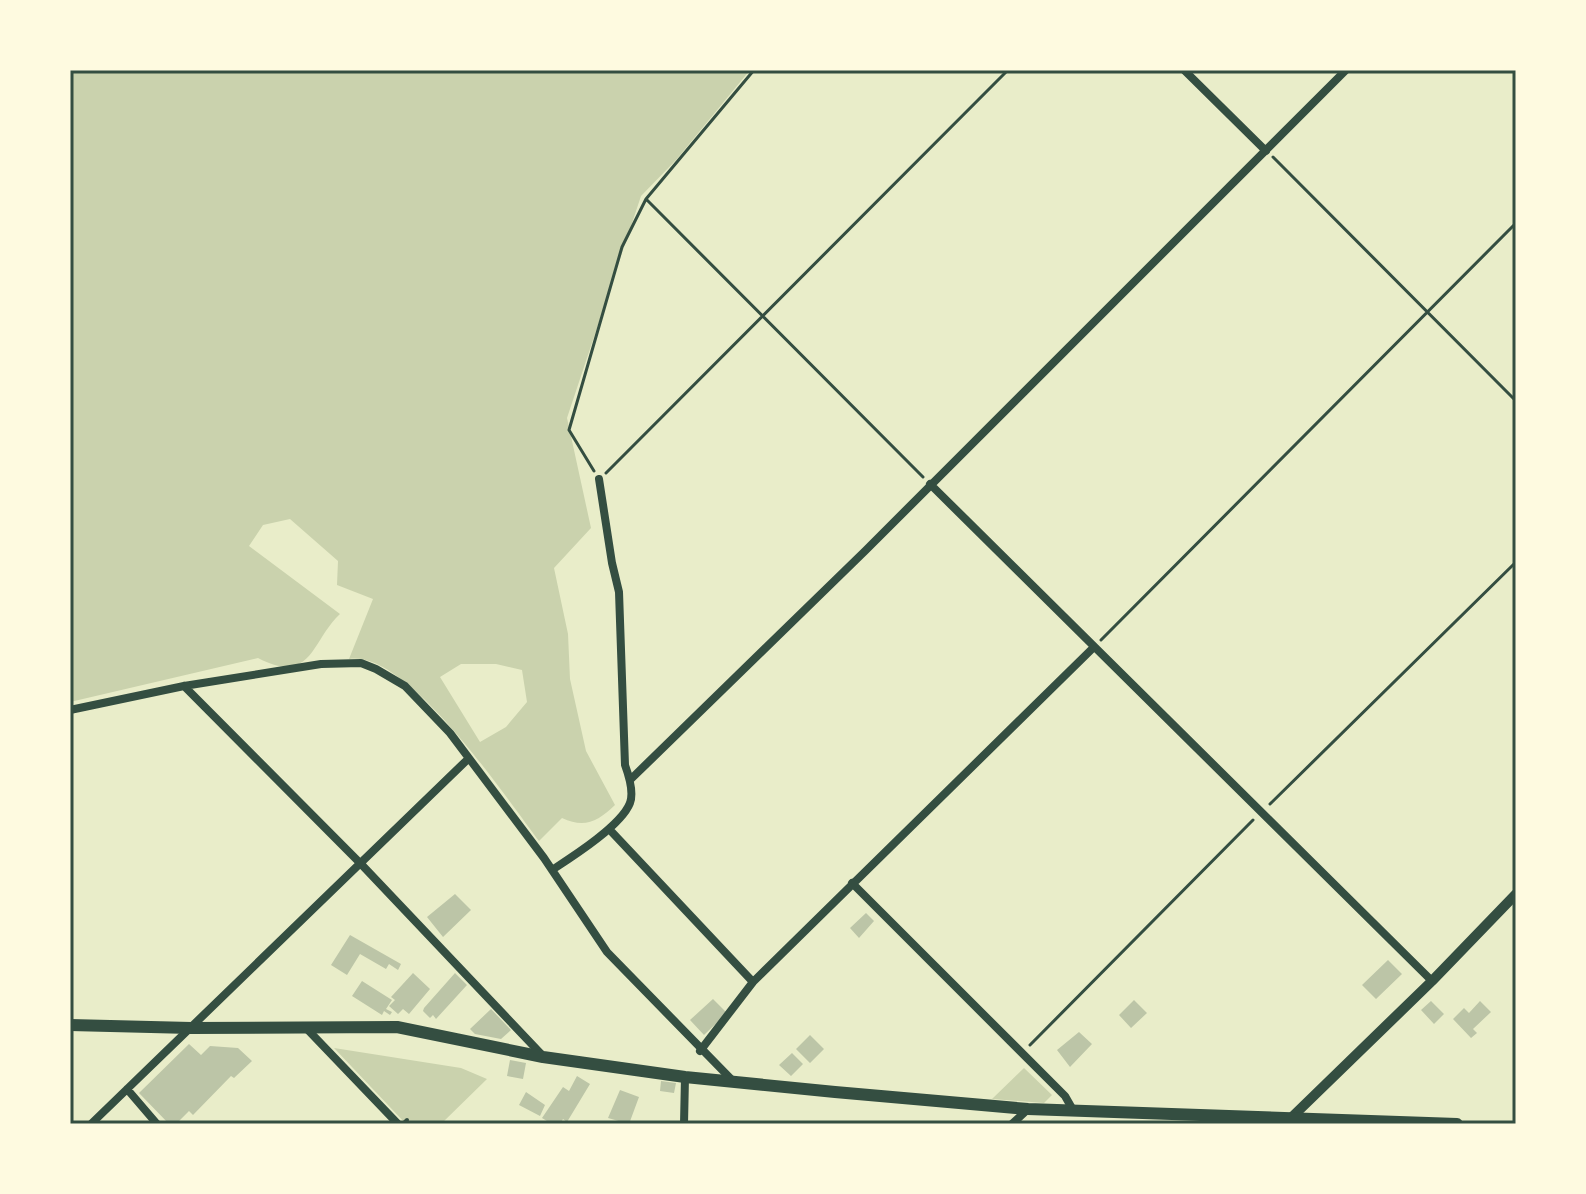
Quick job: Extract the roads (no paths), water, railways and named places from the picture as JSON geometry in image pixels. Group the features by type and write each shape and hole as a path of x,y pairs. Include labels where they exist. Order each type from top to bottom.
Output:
{"main road":[{"path":"70,1025 307,1029 397,1027 543,1057 685,1077 1028,1109 1457,1124"}],"street":[{"path":"1184,70 1266,151"},
{"path":"630,780 1346,70"},
{"path":"552,870 609,829 630,804 630,780 625,765 619,592 599,479"},
{"path":"930,484 1432,981"},
{"path":"700,1051 753,982 1094,647"},
{"path":"70,710 184,686 321,664 361,663 405,686 450,733 552,870 607,952 700,1051 732,1080"},
{"path":"184,686 361,864 543,1057"},
{"path":"91,1124 468,759"},
{"path":"609,829 753,982"},
{"path":"852,883 1065,1096 1073,1110"},
{"path":"1289,1120 1516,894"},
{"path":"307,1029 403,1123"},
{"path":"684,1124 685,1077"},
{"path":"127,1089 157,1124"},
{"path":"1012,1124 1028,1109"}]}
